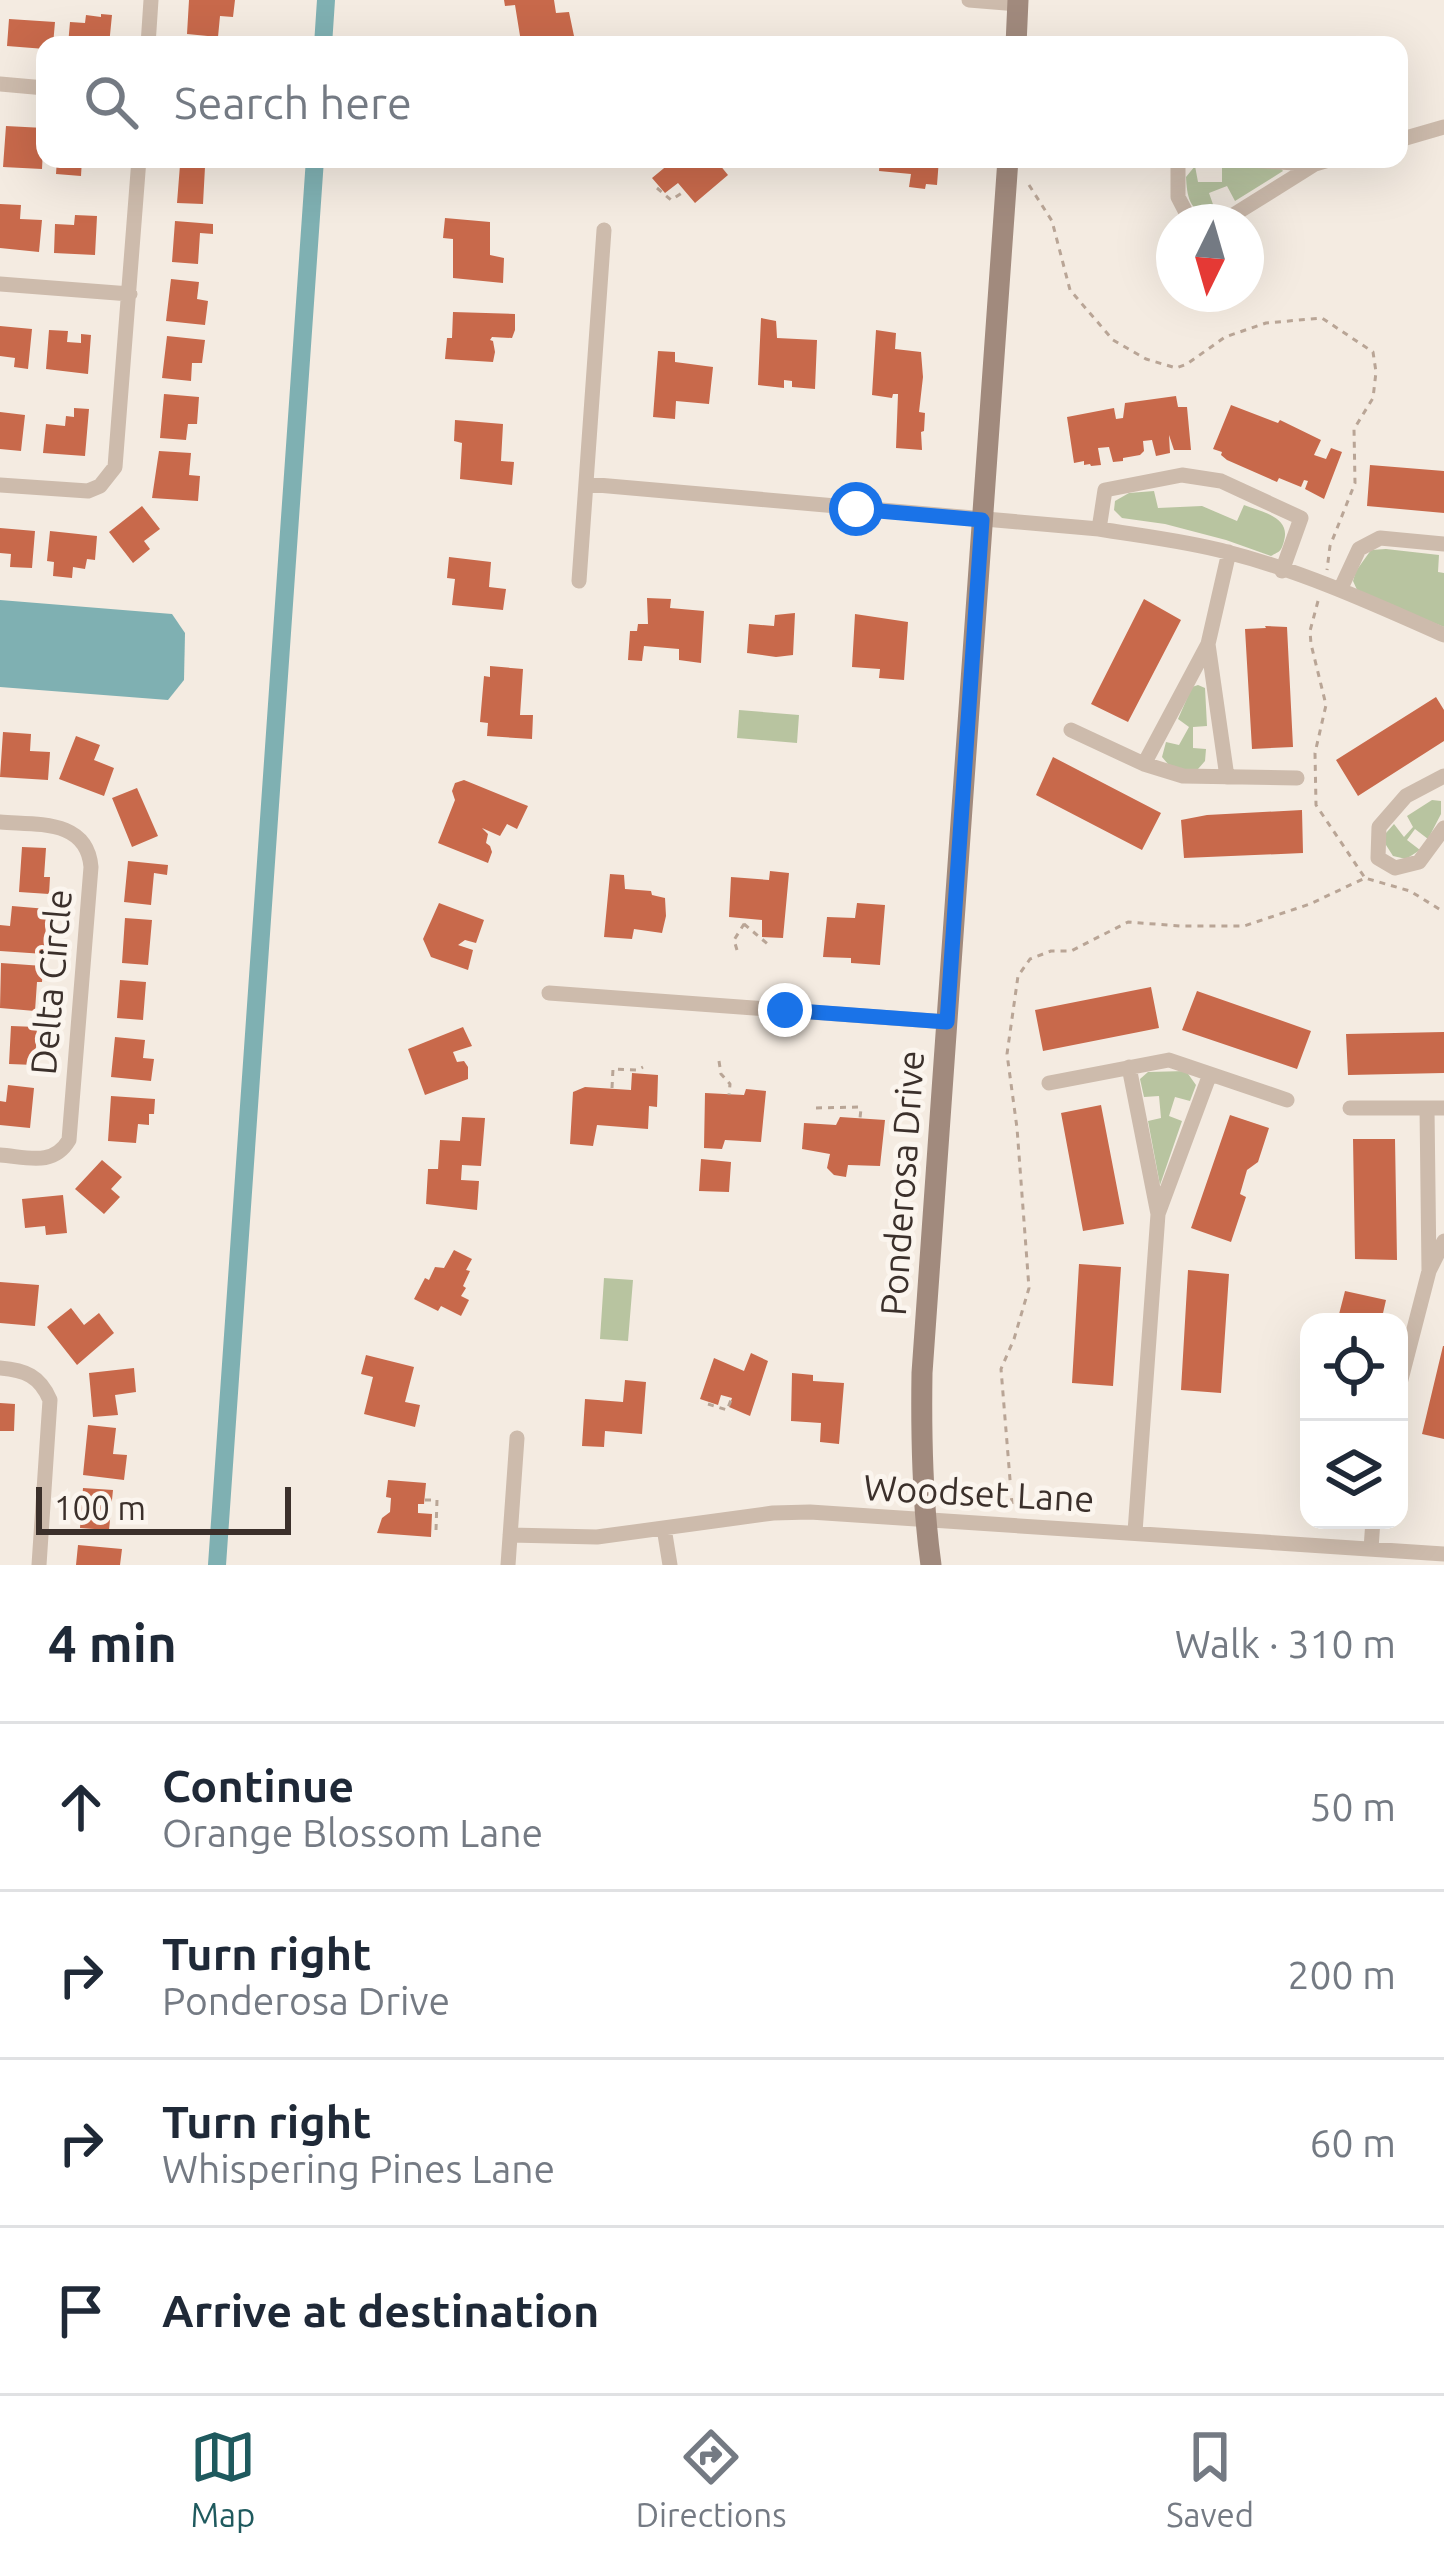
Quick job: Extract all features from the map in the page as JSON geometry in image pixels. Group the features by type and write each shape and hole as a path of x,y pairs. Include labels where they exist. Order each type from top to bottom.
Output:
{"street":[{"path":"149,36 151,0"},
{"path":"969,0 1018,2 1016,36"},
{"path":"0,84 36,87"},
{"path":"1408,137 1444,127"},
{"path":"0,485 88,491 106,480 115,467 138,168"},
{"name":"Ponderosa Drive","path":"931,1565 921,1441 922,1373 1007,168"},
{"path":"1178,168 1181,204"},
{"path":"1252,204 1312,168"},
{"path":"579,581 604,230"},
{"path":"0,284 130,294"},
{"path":"1100,529 1105,490 1182,476 1221,482 1301,518 1282,571"},
{"path":"586,484 1100,529 1229,552 1340,590 1444,635"},
{"path":"1340,590 1360,549 1380,538 1444,544"},
{"path":"1144,764 1208,644 1229,552"},
{"path":"1208,644 1227,776"},
{"path":"1071,730 1144,764 1183,776 1297,778"},
{"path":"1444,776 1406,796 1379,827 1378,858 1395,868 1419,862 1444,828"},
{"name":"Delta Circle","path":"0,822 66,828 85,843 91,867 69,1140 53,1158 0,1155"},
{"path":"549,993 947,1022"},
{"path":"1049,1083 1169,1060 1287,1100"},
{"path":"1129,1067 1158,1214 1135,1532"},
{"path":"1158,1214 1210,1074"},
{"path":"1350,1108 1436,1108 1429,1271 1408,1352"},
{"path":"1429,1271 1444,1241"},
{"path":"0,1368 27,1372 40,1382 50,1400 39,1565"},
{"path":"508,1565 518,1438"},
{"name":"Woodset Lane","path":"511,1535 596,1537 810,1512 1444,1554"},
{"path":"664,1528 670,1565"},
{"path":"1371,1549 1372,1529"}],"path":[{"path":"1029,185 1052,221 1070,290 1113,340 1146,358 1176,368 1225,338 1266,323 1322,317 1373,352 1373,398 1354,429 1355,483 1330,546 1327,572"},
{"path":"657,188 671,200 685,190"},
{"path":"1319,600 1310,631 1326,705 1315,753 1316,805 1365,878 1410,891 1444,912"},
{"path":"1012,1504 1001,1369 1029,1288 1018,1128 1007,1054 1018,976 1030,958 1071,951 1128,922 1244,926 1310,904 1365,878"},
{"path":"737,950 734,940 744,921 770,946"},
{"path":"719,1061 730,1095"},
{"path":"612,1088 613,1069 643,1067"},
{"path":"816,1108 858,1107 860,1118"},
{"path":"707,1404 727,1410 731,1400"},
{"path":"425,1500 437,1500 436,1530"}],"green space":[{"path":"1193,168 1198,182 1222,182 1222,168 1283,171 1235,201 1227,186 1209,193 1213,204 1190,202 1186,177"},
{"path":"1154,491 1158,508 1202,506 1237,521 1244,505 1266,513 1283,526 1282,547 1271,556 1165,524 1122,518 1114,510 1115,501 1129,493"},
{"path":"1371,550 1439,555 1438,572 1444,573 1444,627 1358,592 1353,581 1356,571"},
{"path":"1192,687 1205,688 1207,726 1193,727 1193,748 1206,749 1205,761 1198,769 1173,770 1162,757 1166,742 1179,745 1189,727 1178,719"},
{"path":"739,710 799,715 797,743 737,738"},
{"path":"1432,800 1441,801 1441,814 1428,839 1415,829 1407,840 1420,850 1406,859 1393,856 1386,833 1394,824 1404,837 1413,827 1407,816"},
{"path":"1186,1071 1196,1085 1190,1101 1175,1097 1169,1116 1182,1121 1160,1185 1148,1121 1161,1118 1159,1096 1144,1097 1140,1079 1148,1072"},
{"path":"604,1278 633,1280 628,1341 600,1339"}],"water":[{"path":"0,600 172,614 185,633 184,680 168,700 0,687"}],"building":[{"path":"189,0 235,0 233,17 220,16 218,36 187,34"},
{"path":"504,0 554,0 556,13 569,12 574,36 520,36 515,5 505,6"},
{"path":"86,15 112,15 110,36 69,36 70,22 85,23"},
{"path":"9,19 55,22 54,36 36,36 36,48 7,46"},
{"path":"6,126 36,128 36,168 42,169 3,167"},
{"path":"56,168 81,168 81,176 56,174"},
{"path":"180,168 205,168 203,204 177,203"},
{"path":"664,168 722,168 728,175 695,203 678,183 665,193 652,178"},
{"path":"938,168 937,185 909,187 911,174 879,171"},
{"path":"0,204 21,205 20,219 42,220 39,252 0,248"},
{"path":"75,215 97,216 95,255 54,253 55,224 74,225"},
{"path":"445,218 490,222 490,255 504,258 503,283 453,278 453,239 443,238"},
{"path":"175,221 213,224 213,234 200,233 198,264 172,262"},
{"path":"171,279 199,282 197,299 208,301 205,325 166,321"},
{"path":"453,312 515,314 515,330 512,338 492,337 493,362 445,359"},
{"path":"761,318 776,321 777,338 817,340 815,389 792,387 792,381 784,380 784,388 758,385"},
{"path":"0,326 32,329 28,369 14,367 15,358 0,356"},
{"path":"49,330 68,331 67,342 81,343 81,334 91,335 88,374 46,369"},
{"path":"876,330 896,333 895,349 921,352 922,450 896,448 898,394 892,398 872,395"},
{"path":"167,336 205,340 202,363 192,363 191,381 162,378"},
{"path":"658,351 675,352 675,362 713,367 709,404 676,401 675,419 653,417"},
{"path":"164,394 199,397 197,424 188,424 186,440 160,438"},
{"path":"1176,396 1178,407 1187,407 1191,450 1174,450 1169,435 1170,453 1156,456 1152,440 1143,441 1140,455 1123,461 1113,462 1109,447 1098,448 1101,465 1074,463 1067,417 1114,408 1116,419 1123,418 1125,403"},
{"path":"1231,405 1280,420 1321,440 1314,455 1326,459 1331,448 1342,452 1324,499 1305,489 1308,481 1301,487 1279,478 1277,482 1213,449"},
{"path":"74,408 89,409 85,456 43,453 46,424 65,426 66,416 74,417"},
{"path":"0,412 25,415 21,451 0,449"},
{"path":"455,420 503,424 501,461 514,462 512,485 460,479 462,443 454,441"},
{"path":"159,451 191,453 189,475 200,476 198,501 152,498"},
{"path":"1370,465 1444,471 1444,513 1367,506"},
{"path":"142,506 160,529 144,541 150,549 133,563 109,532"},
{"path":"0,528 35,531 32,568 10,567 11,554 0,553"},
{"path":"50,531 97,536 95,560 87,559 85,569 73,567 72,578 53,576 54,562 47,561"},
{"path":"449,557 491,562 489,587 506,589 503,610 452,605 455,579 447,578"},
{"path":"647,598 671,599 670,608 704,611 701,663 679,660 679,649 644,646 642,661 628,660 630,631 637,631 638,624 648,624"},
{"path":"1144,599 1181,620 1128,722 1091,704"},
{"path":"795,613 793,655 747,653 749,624 774,626 775,615"},
{"path":"855,614 908,622 904,680 879,678 880,669 852,667"},
{"path":"1287,627 1293,747 1252,749 1245,629"},
{"path":"490,666 523,669 520,715 533,715 532,739 487,736 488,723 480,722 484,676 490,677"},
{"path":"1436,697 1444,710 1444,741 1358,796 1336,760"},
{"path":"3,732 31,734 30,751 50,752 48,780 0,777"},
{"path":"76,736 100,745 94,760 114,768 104,796 59,779"},
{"path":"1053,757 1161,813 1142,850 1036,795"},
{"path":"464,780 528,806 517,829 507,824 500,836 482,828 492,852 488,863 438,843 455,800 455,783"},
{"path":"137,788 158,836 132,847 112,798"},
{"path":"1302,810 1303,853 1184,858 1181,820"},
{"path":"22,847 46,848 44,877 50,877 49,894 19,892"},
{"path":"128,861 168,865 167,875 154,873 151,905 124,902"},
{"path":"770,871 789,873 783,938 762,937 762,920 729,917 731,877 769,880"},
{"path":"610,874 624,875 625,889 651,891 665,898 662,933 634,929 632,939 604,937"},
{"path":"439,903 484,920 476,943 465,940 458,945 473,950 468,970 431,957 423,939"},
{"path":"857,903 885,905 880,965 823,957 827,917 855,918"},
{"path":"12,906 47,909 44,954 0,951 0,925 10,926"},
{"path":"125,918 152,920 148,965 122,963"},
{"path":"1,963 43,966 35,1011 0,1008"},
{"path":"120,980 146,982 143,1020 117,1018"},
{"path":"1151,987 1159,1028 1043,1051 1035,1010"},
{"path":"1197,991 1311,1031 1297,1069 1182,1030"},
{"path":"11,1026 37,1027 35,1065 9,1064"},
{"path":"463,1027 472,1046 453,1052 457,1062 464,1061 468,1067 468,1079 425,1095 408,1049"},
{"path":"1444,1032 1444,1073 1348,1075 1346,1034"},
{"path":"115,1037 145,1040 143,1058 154,1059 151,1081 111,1077"},
{"path":"632,1073 658,1075 657,1107 649,1106 648,1129 597,1125 593,1146 570,1144 573,1092 585,1087 631,1090"},
{"path":"8,1085 34,1088 30,1128 0,1125 0,1101 6,1102"},
{"path":"746,1089 766,1091 761,1142 725,1140 722,1149 704,1148 705,1093 744,1095"},
{"path":"111,1096 155,1099 149,1125 138,1124 136,1143 108,1141"},
{"path":"1101,1105 1124,1224 1083,1231 1061,1113"},
{"path":"1230,1115 1269,1128 1258,1162 1247,1170 1240,1194 1246,1197 1231,1242 1191,1228"},
{"path":"462,1117 485,1118 481,1166 462,1165 461,1180 479,1181 477,1210 426,1204 428,1169 438,1169 440,1140 460,1141"},
{"path":"840,1117 885,1120 880,1166 848,1165 846,1177 834,1175 827,1168 830,1154 802,1149 804,1123 836,1125"},
{"path":"1353,1139 1395,1139 1397,1260 1355,1259"},
{"path":"701,1159 731,1162 729,1192 699,1191"},
{"path":"102,1160 122,1177 111,1189 120,1197 104,1214 75,1189"},
{"path":"63,1195 67,1233 46,1235 45,1226 25,1228 22,1199"},
{"path":"454,1250 472,1259 461,1296 469,1300 461,1316 414,1299 425,1278 429,1280 435,1267 444,1268"},
{"path":"1079,1264 1121,1267 1113,1386 1072,1383"},
{"path":"1188,1270 1229,1274 1221,1393 1181,1390"},
{"path":"0,1282 39,1285 35,1326 0,1323"},
{"path":"1345,1291 1386,1300 1383,1313 1339,1313"},
{"path":"71,1308 84,1325 99,1313 114,1333 77,1365 47,1327"},
{"path":"1444,1346 1444,1439 1422,1434"},
{"path":"751,1353 768,1361 750,1416 729,1407 732,1398 721,1395 718,1405 700,1399 714,1358 744,1371"},
{"path":"366,1355 414,1367 405,1402 420,1405 415,1427 364,1414 373,1377 361,1374"},
{"path":"134,1368 136,1392 115,1395 118,1415 93,1417 89,1373"},
{"path":"792,1373 813,1375 813,1381 844,1383 839,1444 820,1442 821,1423 791,1421"},
{"path":"625,1380 646,1382 642,1434 605,1431 604,1447 582,1446 585,1399 623,1402"},
{"path":"0,1403 15,1404 14,1431 0,1431"},
{"path":"88,1425 116,1428 113,1454 127,1455 124,1480 83,1475"},
{"path":"388,1480 426,1483 418,1513 432,1514 431,1537 377,1533 382,1518 390,1512"},
{"path":"83,1488 113,1490 109,1530 80,1528"},
{"path":"78,1545 122,1549 120,1565 76,1565"}],"waterway":[{"path":"324,36 326,0"},
{"path":"217,1565 314,168"}],"route":[{"path":"785,1010 947,1022 982,520 856,509"}]}
